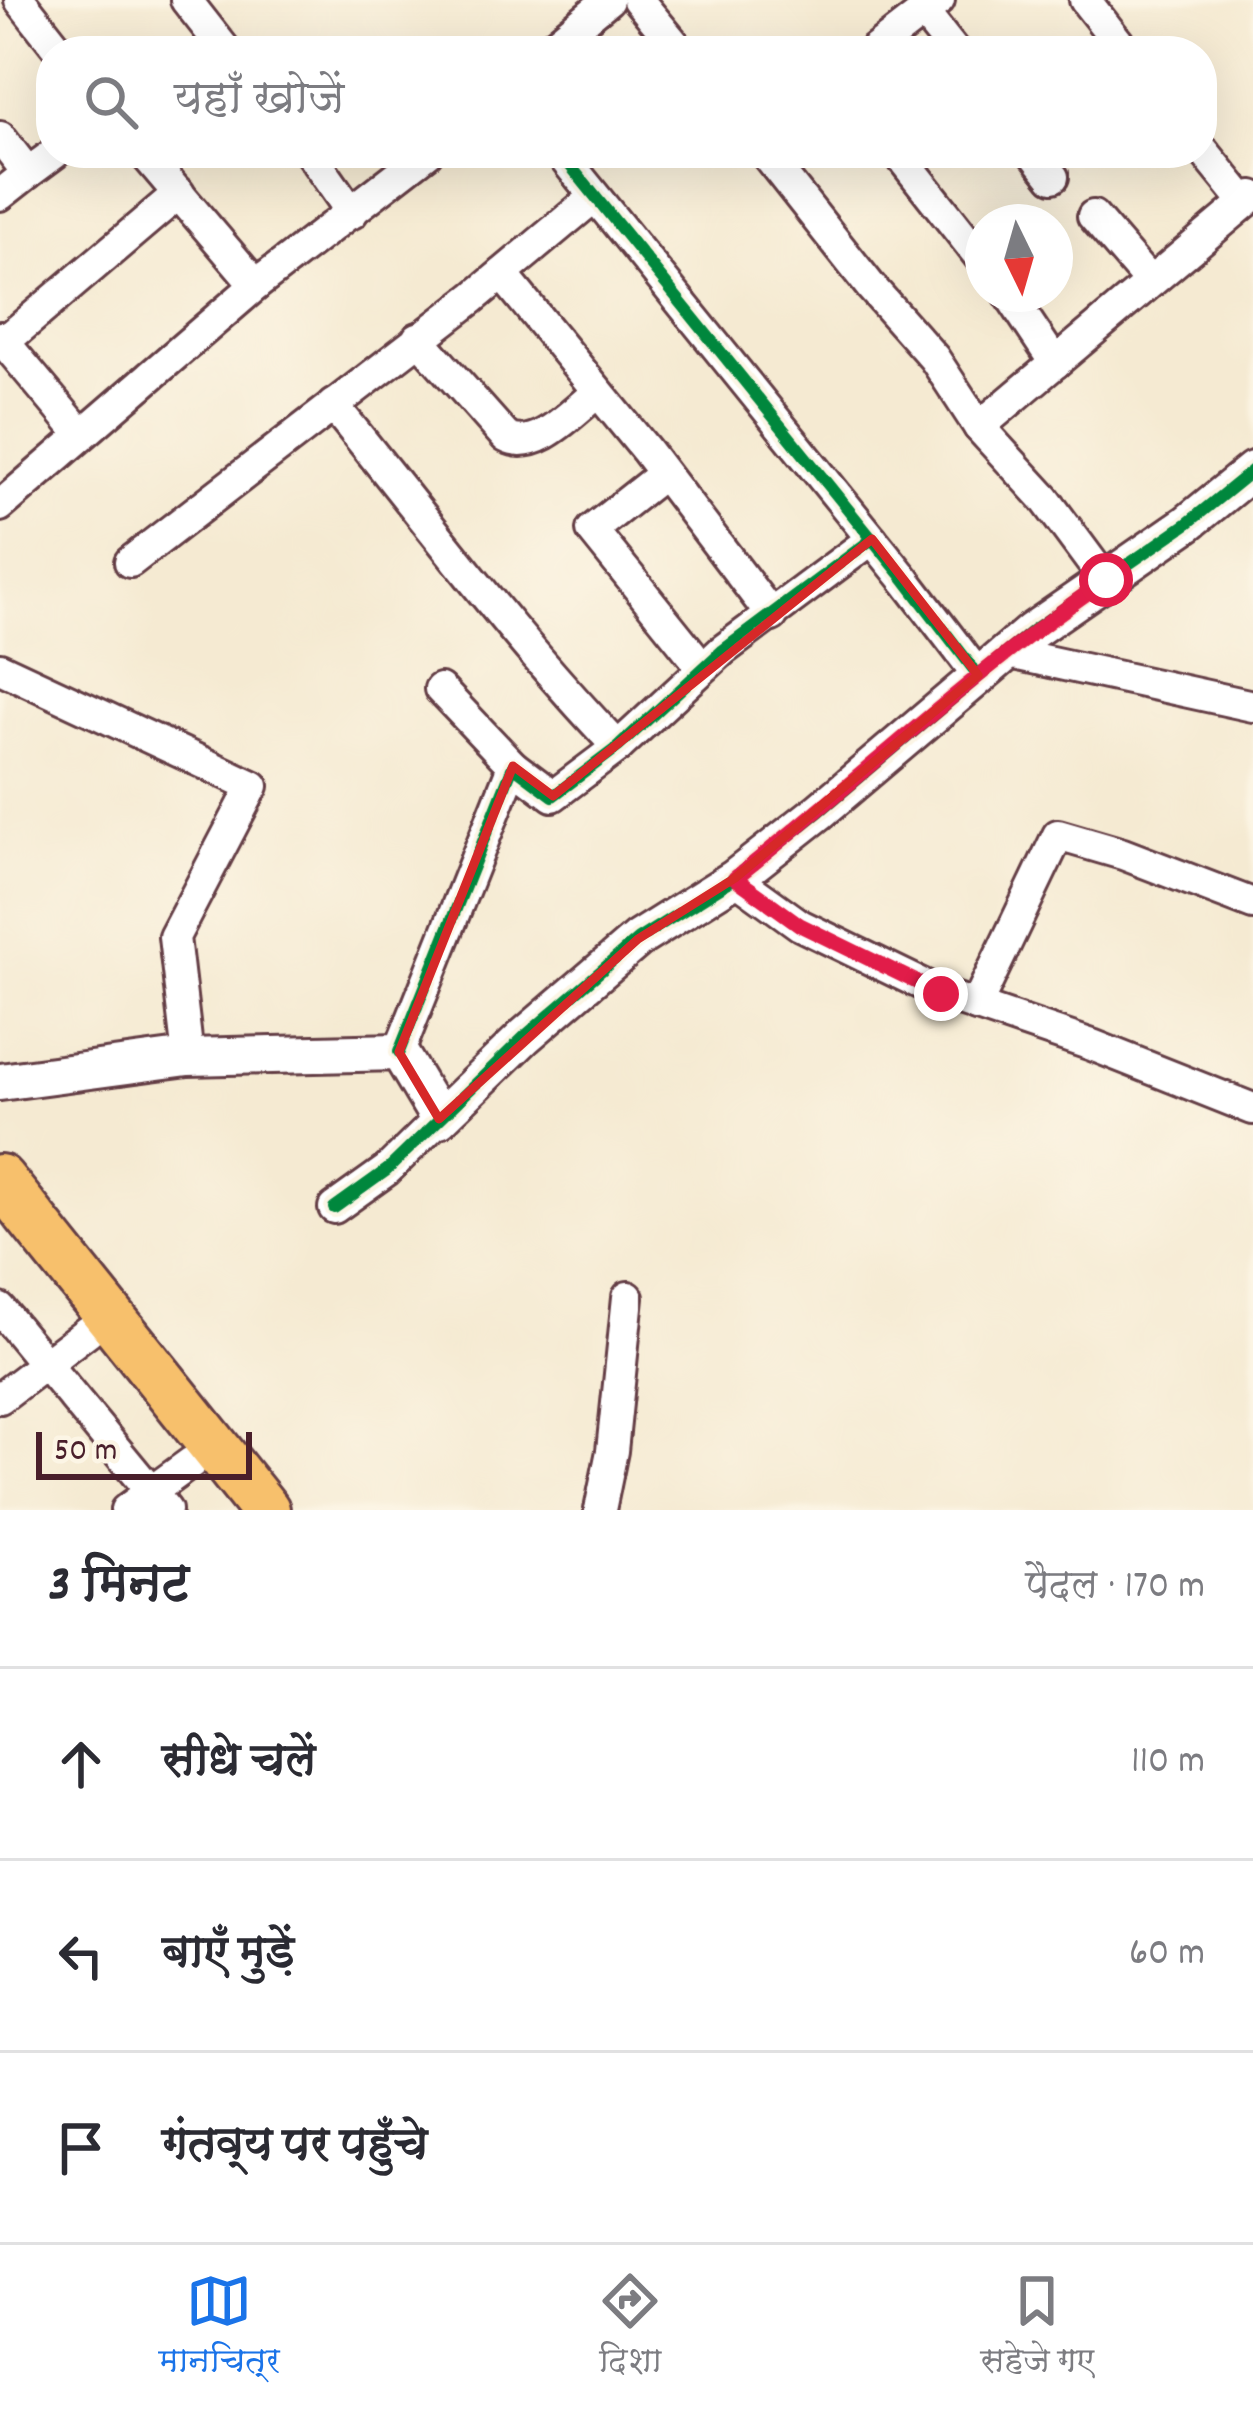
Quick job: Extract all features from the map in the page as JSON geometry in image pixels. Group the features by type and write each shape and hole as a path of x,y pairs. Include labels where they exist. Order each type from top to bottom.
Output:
{"highway":[{"path":"0,1179 266,1510"},
{"path":"0,1224 230,1510"}],"street":[{"path":"186,0 214,36"},
{"path":"564,36 608,0"},
{"path":"638,0 668,36"},
{"path":"1084,0 1113,36"},
{"path":"28,3 50,36"},
{"path":"892,36 931,6 946,36"},
{"path":"0,137 28,173"},
{"path":"979,427 1249,199 1217,165"},
{"path":"0,195 36,167"},
{"path":"158,168 256,285"},
{"path":"320,168 352,213"},
{"path":"0,506 256,285 408,168"},
{"path":"572,168 872,539 992,664 1253,706"},
{"path":"777,168 934,358 979,427 1045,500 1106,580"},
{"path":"910,168 965,238"},
{"path":"81,434 2,340 179,193"},
{"path":"130,562 502,274 594,197"},
{"path":"1093,216 1149,281"},
{"path":"502,274 772,616"},
{"path":"1021,312 1054,363"},
{"path":"418,338 506,437 518,443 535,440 598,392"},
{"path":"333,405 475,583 618,747"},
{"path":"663,474 592,530 703,668"},
{"path":"334,1208 387,1171 525,1036 638,939 735,878 992,664 1249,478"},
{"path":"440,689 513,766 553,796 618,747 703,668 872,539"},
{"path":"0,668 254,786 174,937 188,1057"},
{"path":"399,1052 513,766"},
{"path":"976,1006 1058,835 1124,854 1253,904"},
{"path":"735,878 800,925 941,994 1092,1045 1253,1109"},
{"path":"399,1052 439,1119"},
{"path":"0,1082 188,1057 399,1052"},
{"path":"600,1510 612,1451 628,1297"},
{"path":"0,1309 148,1504 192,1462"},
{"path":"0,1399 88,1331"}],"highlighted area":[{"path":"872,539 978,675 735,878 638,939 439,1119 399,1052 513,766 553,796"}],"cycle path":[{"path":"572,168 978,675"},
{"path":"334,1208 387,1170 525,1036 638,939 735,878 1032,631 1188,523 1253,470"},
{"path":"399,1052 513,766 553,796 618,747 723,650 872,539"}],"route":[{"path":"941,994 800,925 735,878 1031,631 1106,580"}]}
